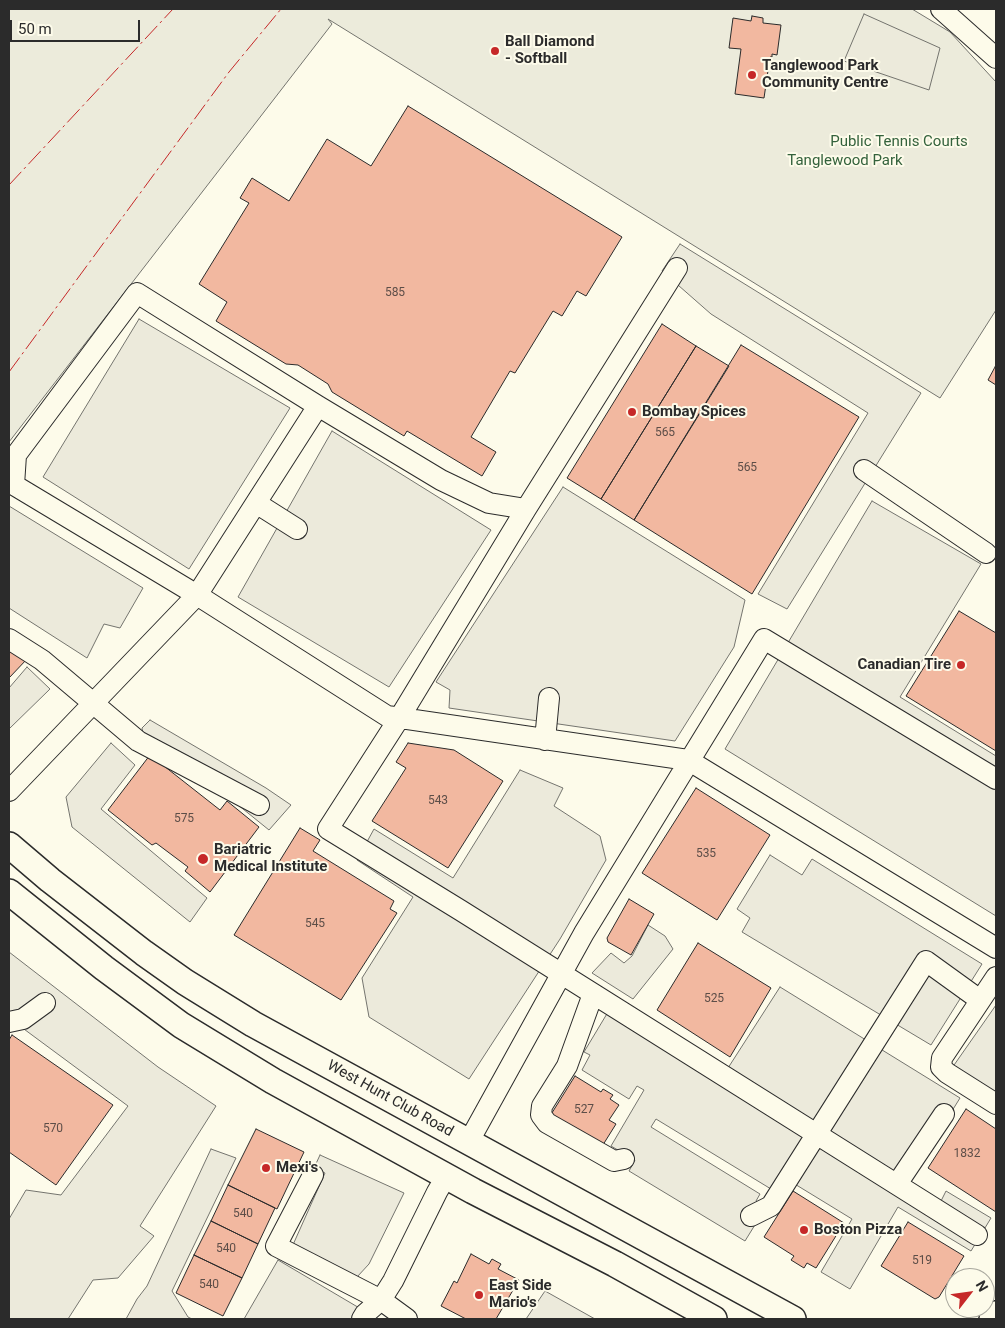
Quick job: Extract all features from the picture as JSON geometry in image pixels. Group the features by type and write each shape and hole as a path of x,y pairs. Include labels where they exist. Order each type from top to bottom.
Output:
{"main road":[{"name":"West Hunt Club Road","path":"9,845 50,880 144,953 185,982 253,1024 793,1319"},
{"path":"9,892 104,968 182,1025 273,1081 473,1191 615,1264 714,1319"},
{"path":"447,1175 468,1143"},
{"path":"992,1319 996,1314"}],"street":[{"path":"941,9 996,58"},
{"path":"677,268 526,508 400,717 328,829 977,1234"},
{"path":"526,508 489,503 449,484 318,406 137,294 16,456 14,484 197,595 387,716 688,760 996,948"},
{"path":"9,791 197,595 318,406"},
{"path":"864,470 986,553"},
{"path":"256,503 297,529"},
{"path":"9,639 42,660 138,742 259,806"},
{"path":"468,1143 584,933 688,760 764,639 996,779"},
{"path":"544,740 549,698"},
{"path":"751,1216 771,1206 926,961 980,1000"},
{"path":"996,977 942,1058 941,1067 947,1073 996,1104"},
{"path":"593,994 567,1066 542,1106 541,1115 548,1123 614,1161 624,1159"},
{"path":"9,1022 23,1019 45,1003"},
{"path":"897,1184 944,1114"},
{"path":"314,1175 276,1246 381,1300 407,1319"},
{"path":"362,1319 381,1300 393,1281 447,1175"}],"green space":[{"name":"Tanglewood Park","path":"9,9 912,9 950,32 996,82 996,310 940,398 328,19 332,24 9,442"}],"shaded area":[{"path":"864,14 940,48 929,90 844,61"},
{"path":"680,244 921,393 787,609 758,594 868,413 711,314 662,271"},
{"path":"139,319 290,408 189,569 43,477"},
{"path":"332,431 491,530 389,687 238,597"},
{"path":"563,487 745,600 734,647 675,741 449,708 450,690 436,682"},
{"path":"872,501 981,564 900,697 996,756 996,916 725,749"},
{"path":"9,506 143,588 120,628 104,624 87,658 9,608"},
{"path":"27,667 50,689 9,729 9,688"},
{"path":"150,720 266,788 291,805 269,830 222,792 146,750 142,728"},
{"path":"111,743 135,765 101,809 207,898 190,922 72,827 66,797"},
{"path":"520,770 563,788 554,806 600,836 606,860 560,939 469,1079 369,1017 362,978 413,897 357,860 374,829 453,878"},
{"path":"770,855 802,875 812,859 982,964 931,1045 742,932 750,918 737,909"},
{"path":"648,925 665,936 673,949 633,999 592,973 611,953 624,963 632,956"},
{"path":"9,952 158,1067 216,1106 140,1226 154,1236 118,1278 93,1280 68,1319 9,1319 9,1219 26,1190 61,1195 128,1106 9,1018"},
{"path":"780,987 960,1098 908,1182 941,1201 946,1191 991,1218 971,1251 898,1207 850,1289 821,1272 852,1219 780,1175 771,1189 656,1119 651,1127 760,1194 756,1201 766,1207 745,1241 629,1171 635,1160 611,1146 644,1090 637,1086 629,1099 582,1070 590,1055 584,1052 614,1002 728,1068"},
{"path":"996,1005 996,1096 952,1068"},
{"path":"211,1149 236,1158 172,1291 188,1317 192,1319 126,1319 147,1286"},
{"path":"320,1155 404,1193 369,1264 357,1277 292,1247 325,1173 314,1168"},
{"path":"278,1260 378,1319 244,1319"},
{"path":"545,1291 595,1319 526,1319"}],"building":[{"name":"Tanglewood Park Community Centre","path":"752,16 763,18 763,23 781,25 777,55 772,54 772,57 770,57 764,98 735,94 741,49 729,48 733,18 751,21"},
{"path":"408,106 622,237 586,296 577,291 562,316 553,311 515,373 510,371 471,437 496,452 482,476 407,431 404,436 332,392 328,384 298,365 286,364 216,321 227,302 199,284 249,203 240,198 252,178 289,201 327,139 371,166"},
{"name":"Bombay Spices","path":"662,324 696,346 601,499 567,478"},
{"path":"741,345 859,417 752,594 634,520"},
{"path":"696,346 729,366 634,520 601,499"},
{"path":"996,368 996,385 988,380"},
{"name":"Canadian Tire","path":"959,611 996,633 996,751 906,696"},
{"path":"9,648 27,659 9,678"},
{"path":"408,743 454,750 503,781 448,868 372,821 406,768 396,762"},
{"path":"150,755 220,810 227,801 259,827 210,892 185,871 188,867 156,843 152,845 108,810"},
{"path":"696,788 770,835 717,920 642,873"},
{"path":"300,828 320,840 313,851 394,901 390,909 397,913 341,1000 234,935"},
{"path":"629,899 654,914 631,955 608,942 607,938"},
{"path":"698,943 771,988 730,1057 657,1010"},
{"path":"12,1035 113,1105 56,1185 9,1152 9,1040"},
{"path":"575,1076 601,1092 603,1089 613,1095 610,1099 619,1105 609,1120 616,1124 601,1148 550,1116"},
{"path":"966,1109 996,1129 996,1212 928,1168"},
{"name":"Mexi's","path":"256,1129 304,1152 277,1209 228,1185"},
{"path":"228,1185 275,1208 258,1244 211,1221"},
{"name":"Boston Pizza","path":"793,1191 844,1223 816,1268 807,1263 804,1268 791,1260 794,1256 764,1237"},
{"path":"211,1221 258,1244 242,1278 194,1255"},
{"path":"908,1222 964,1256 957,1268 945,1268 945,1287 939,1297 935,1299 881,1266"},
{"name":"East Side Mario's","path":"471,1254 489,1264 492,1259 501,1264 498,1269 519,1280 496,1319 466,1319 441,1306 454,1281 457,1283"},
{"path":"194,1255 242,1278 223,1316 176,1293"}],"power":[{"path":"9,185 173,9"},
{"path":"9,372 229,72 281,9"}],"place":[{"name":"Ball Diamond - Softball","path":"495,51"},
{"name":"Tanglewood Park Community Centre","path":"752,75"},
{"name":"Bombay Spices","path":"632,412"},
{"name":"Canadian Tire","path":"961,665"},
{"name":"Bariatric Medical Institute","path":"203,859"},
{"name":"Mexi's","path":"266,1168"},
{"name":"Boston Pizza","path":"804,1230"},
{"name":"East Side Mario's","path":"479,1295"}],"park label":[{"name":"Public Tennis Courts","path":"899,142"}]}
